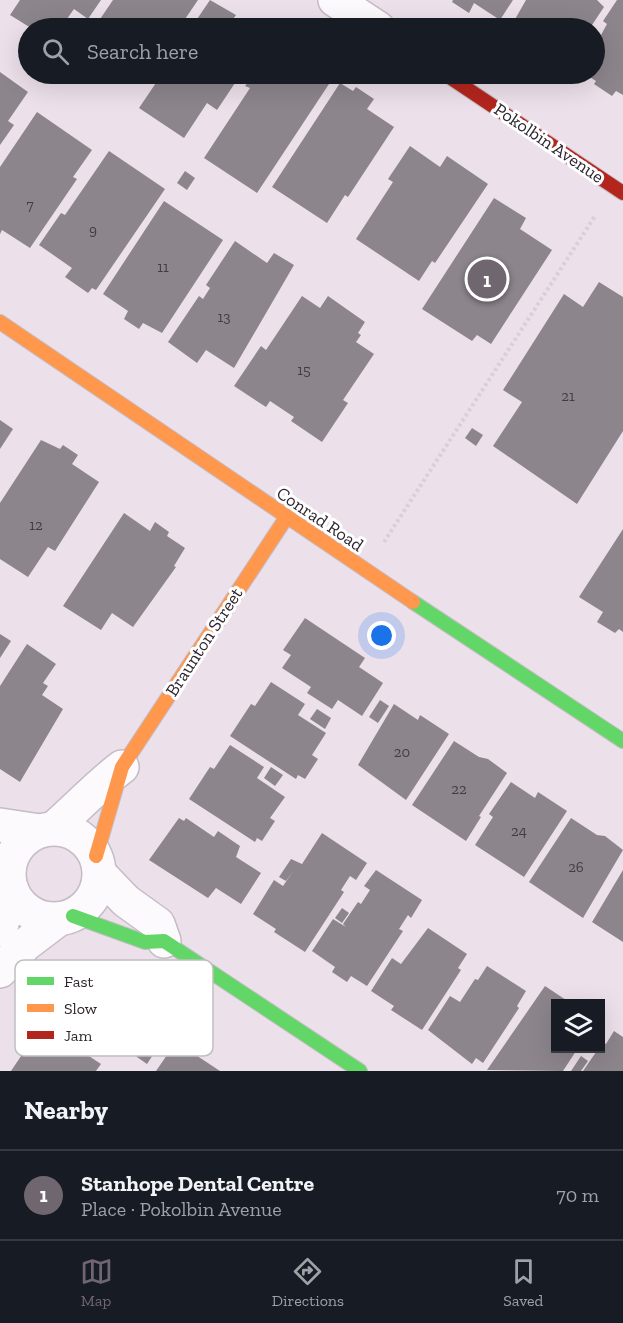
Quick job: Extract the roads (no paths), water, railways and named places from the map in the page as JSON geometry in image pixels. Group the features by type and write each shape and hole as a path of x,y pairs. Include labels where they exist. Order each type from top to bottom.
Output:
{"street":[{"path":"335,0 363,18"},
{"name":"Pokolbin Avenue","path":"460,84 623,193"},
{"name":"Conrad Road","path":"0,322 286,518 623,741"},
{"name":"Braunton Street","path":"98,865 122,767 286,518"},
{"name":"Braunton Street","path":"47,830 88,800 106,778 122,767"},
{"path":"0,825 67,830 79,836 90,845 98,865 126,901 158,924 164,941"},
{"path":"0,930 7,878 16,849 26,838 47,830"},
{"path":"0,971 26,944 92,898 98,887 98,865"},
{"path":"7,878 19,902 29,912 43,918 66,918 145,942 164,941 193,960"},
{"path":"213,974 360,1071"}],"place":[{"name":"Stanhope Dental Centre","path":"487,279"}]}
